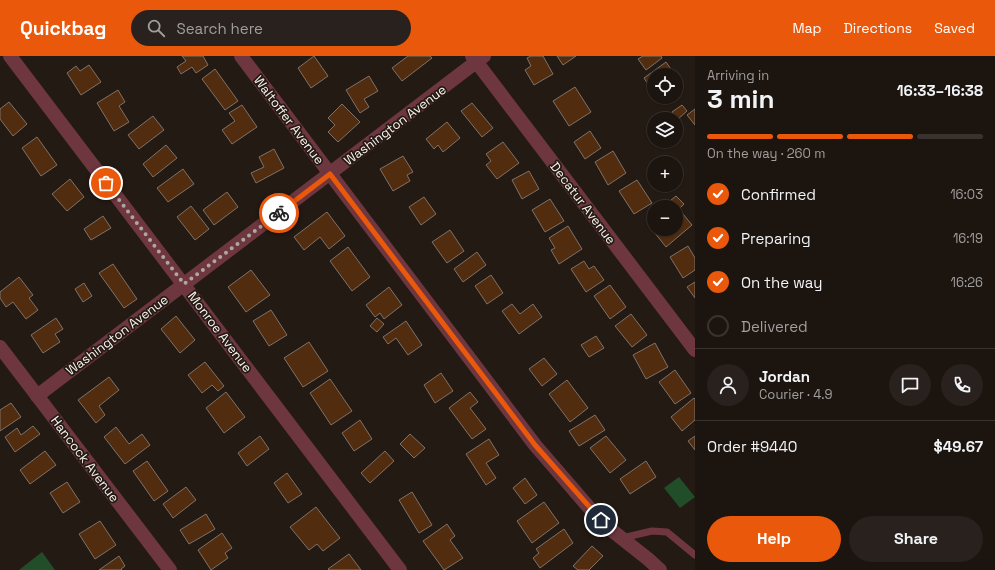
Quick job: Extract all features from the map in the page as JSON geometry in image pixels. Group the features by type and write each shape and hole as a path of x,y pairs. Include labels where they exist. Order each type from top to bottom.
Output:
{"street":[{"name":"Monroe Avenue","path":"10,56 400,570"},
{"name":"Waltoffer Avenue","path":"240,56 535,445 592,511 610,529 660,570"},
{"name":"Washington Avenue","path":"37,396 330,174 477,58"},
{"name":"Decatur Avenue","path":"477,58 695,350"},
{"name":"Hancock Avenue","path":"0,347 170,570"}],"lane":[{"path":"622,538 652,531 667,532 695,554"}],"green space":[{"path":"679,477 695,497 680,508 664,488"},
{"path":"42,552 55,570 19,570"}],"building":[{"path":"182,56 203,56 208,65 196,73 192,67 181,74 177,67 186,61"},
{"path":"314,56 328,76 311,88 298,68"},
{"path":"408,56 430,56 432,58 402,81 392,68"},
{"path":"531,56 543,56 553,74 534,85 525,70 531,66 527,58"},
{"path":"557,56 576,56 563,65"},
{"path":"643,56 661,56 662,58 646,70 638,59"},
{"path":"666,62 670,68 658,68"},
{"path":"89,65 101,82 81,95 67,73 76,66 80,71"},
{"path":"215,69 238,101 225,110 202,79"},
{"path":"369,76 378,91 364,99 369,107 360,113 346,90"},
{"path":"647,76 647,82 644,78"},
{"path":"575,87 591,112 569,126 553,101"},
{"path":"118,90 125,102 119,106 129,122 114,131 97,103"},
{"path":"9,102 27,124 13,136 0,119 0,109"},
{"path":"472,103 493,128 482,137 461,111"},
{"path":"342,104 360,122 338,142 328,132 335,125 328,118"},
{"path":"242,105 257,127 232,144 222,130 235,121 229,113"},
{"path":"682,105 687,111 683,115 683,112 672,112"},
{"path":"695,109 695,125 687,115"},
{"path":"153,116 164,130 139,149 128,135"},
{"path":"447,122 460,138 443,152 438,145 434,149 426,139"},
{"path":"590,131 601,148 585,159 574,142"},
{"path":"37,137 57,165 41,176 22,148"},
{"path":"503,142 519,163 497,179 486,165 491,161 486,154"},
{"path":"166,145 177,158 153,177 143,164"},
{"path":"274,149 284,168 256,183 251,173 264,167 259,157"},
{"path":"613,151 626,173 608,185 595,162"},
{"path":"403,156 413,172 407,175 410,181 393,191 380,169"},
{"path":"183,169 194,184 168,202 157,188"},
{"path":"529,171 539,189 522,199 512,180"},
{"path":"70,179 84,197 67,211 52,194"},
{"path":"637,180 650,200 647,200 647,206 634,214 619,191"},
{"path":"227,192 238,207 214,225 203,210"},
{"path":"676,196 680,200 671,200"},
{"path":"424,197 436,214 421,225 409,207"},
{"path":"550,199 564,221 545,232 532,210"},
{"path":"191,206 209,229 195,240 177,217"},
{"path":"327,212 345,236 329,249 320,237 304,250 294,237"},
{"path":"683,214 692,225 683,233"},
{"path":"103,216 111,228 91,240 84,229"},
{"path":"568,226 582,249 559,264 551,250 555,248 549,238"},
{"path":"450,230 464,251 447,263 432,242"},
{"path":"657,236 679,236 666,247"},
{"path":"688,246 695,258 695,270 683,278 670,257"},
{"path":"348,247 370,277 352,291 330,261"},
{"path":"477,252 486,265 463,282 454,269"},
{"path":"584,261 589,269 594,266 604,280 586,292 571,269"},
{"path":"113,264 137,299 124,308 99,273"},
{"path":"251,270 270,295 246,312 228,287"},
{"path":"491,275 503,293 487,304 475,286"},
{"path":"19,277 33,295 29,298 38,310 26,319 13,302 6,307 0,298 0,292"},
{"path":"695,282 695,298 687,287"},
{"path":"84,283 92,296 83,302 75,289"},
{"path":"610,285 626,307 610,319 594,296"},
{"path":"389,287 402,305 384,319 380,313 375,317 366,305"},
{"path":"512,304 520,314 533,304 542,317 519,334 502,311"},
{"path":"271,310 287,335 269,346 253,321"},
{"path":"631,314 647,335 632,347 615,326"},
{"path":"176,316 195,340 180,353 161,329"},
{"path":"56,318 63,329 55,334 60,342 43,353 31,335"},
{"path":"377,318 384,324 377,332 370,326"},
{"path":"406,321 422,345 408,355 396,338 388,344 383,337"},
{"path":"596,336 604,348 589,357 581,345"},
{"path":"309,342 328,371 303,387 284,358"},
{"path":"655,343 668,367 646,379 633,355"},
{"path":"544,358 557,374 542,386 529,369"},
{"path":"205,362 224,386 218,391 212,385 202,393 188,375"},
{"path":"675,370 691,393 675,404 659,382"},
{"path":"441,373 453,391 435,403 424,385"},
{"path":"109,377 119,390 99,406 105,415 96,423 78,400"},
{"path":"330,379 352,411 331,425 310,393"},
{"path":"567,380 588,408 570,422 549,394"},
{"path":"226,392 245,417 224,433 206,408"},
{"path":"470,392 478,402 470,408 486,429 472,439 449,408"},
{"path":"694,398 695,420 682,431 671,417"},
{"path":"11,403 21,417 0,431 0,410"},
{"path":"595,415 605,430 579,446 569,431"},
{"path":"360,420 372,439 354,451 342,433"},
{"path":"33,426 40,434 15,452 5,437 17,428 21,435"},
{"path":"116,427 129,444 142,434 150,445 125,464 104,437"},
{"path":"410,434 425,448 414,458 400,444"},
{"path":"260,436 269,449 247,466 238,453"},
{"path":"606,436 626,460 610,473 590,448"},
{"path":"695,436 695,450 688,441"},
{"path":"489,439 499,455 486,463 496,478 486,485 466,454"},
{"path":"45,451 56,465 30,484 20,470"},
{"path":"385,451 394,461 370,483 361,473"},
{"path":"147,461 168,491 154,501 133,471"},
{"path":"646,461 656,477 630,494 620,479"},
{"path":"287,473 302,494 288,503 274,483"},
{"path":"525,478 537,495 525,504 513,488"},
{"path":"67,482 80,502 63,513 50,493"},
{"path":"186,487 196,500 173,518 163,504"},
{"path":"412,492 432,525 419,533 399,500"},
{"path":"544,502 559,523 532,543 517,521"},
{"path":"316,507 340,538 323,551 317,544 309,550 290,527"},
{"path":"206,514 215,529 189,544 180,530"},
{"path":"100,521 116,545 95,559 79,534"},
{"path":"447,524 455,536 450,540 463,558 444,570 423,541"},
{"path":"564,529 573,543 540,568 533,558 539,553 536,549"},
{"path":"222,533 232,548 225,553 228,558 211,570 198,550"},
{"path":"592,546 603,556 589,570 578,570 573,566"},
{"path":"349,554 361,570 328,569"},
{"path":"119,556 125,566 121,569 122,570 99,570"}],"way so far":[{"path":"106,183 184,284 279,213"}],"route":[{"path":"279,213 330,174 535,445 601,520"}]}
